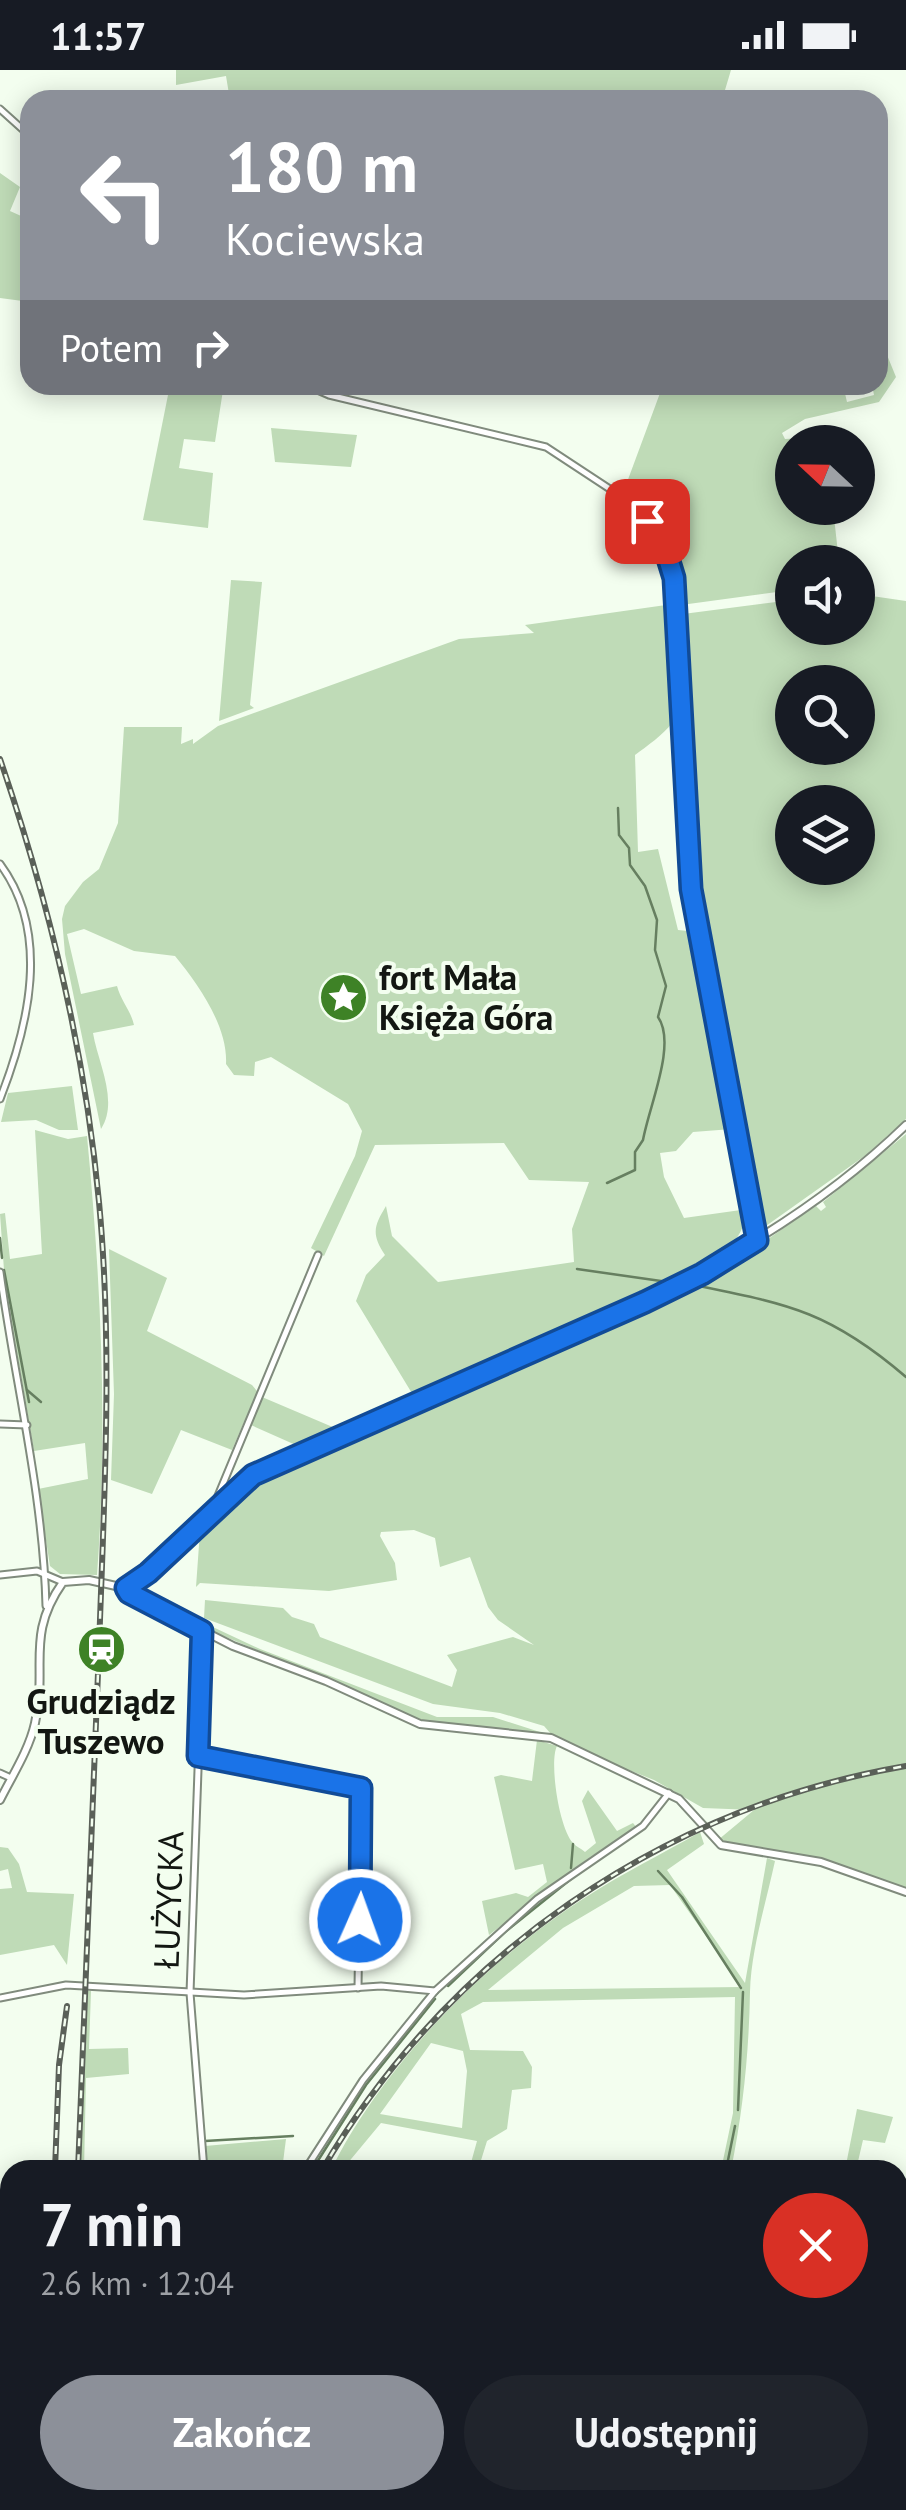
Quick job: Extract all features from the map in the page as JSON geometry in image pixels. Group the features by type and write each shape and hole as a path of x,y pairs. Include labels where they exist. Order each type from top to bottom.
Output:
{"street":[{"path":"0,108 20,127"},
{"path":"327,395 546,446 633,506 663,542 674,578 677,608 691,889 757,1240"},
{"path":"0,864 21,895 30,953 26,1013 0,1099"},
{"path":"126,1588 148,1573 253,1475 702,1274 853,1172 906,1125"},
{"path":"210,1516 318,1256"},
{"path":"0,1272 27,1425 46,1573 46,1606 38,1640 36,1719 0,1800"},
{"path":"0,1424 27,1425"},
{"path":"0,1576 22,1571 46,1573 63,1582 89,1580 126,1588 202,1631 420,1724 551,1738 687,1804 717,1844 821,1862 906,1892"},
{"path":"46,1606 63,1582"},
{"name":"ŁUŻYCKA","path":"202,1631 190,1993 203,2160"},
{"path":"198,1756 361,1788 358,1988"},
{"path":"0,1773 11,1778"},
{"path":"312,2160 362,2080 435,1992 538,1899 643,1826 668,1793"},
{"path":"0,1998 66,1986 256,1995 409,1986 435,1992"}],"green space":[{"path":"176,70 731,70 725,90 228,90 226,76 176,85"},
{"path":"0,173 20,187 10,211 20,216 20,301 0,298"},
{"path":"888,357 896,377 888,389"},
{"path":"168,395 222,395 215,442 184,439 179,468 213,473 208,528 143,520"},
{"path":"659,395 845,395 847,402 884,395 879,402 805,419 795,425 775,425 775,525 835,525 837,545 775,545 775,592 681,605 666,542 648,516 623,493"},
{"path":"271,428 357,435 351,467 275,462"},
{"path":"231,580 262,582 250,705 254,708 219,721"},
{"path":"875,596 906,601 906,1119 866,1155 759,1231 692,870 683,614 775,602 775,645 875,645"},
{"path":"673,604 679,699 672,723 635,755 638,852 658,849 678,930 697,932 732,1129 693,1132 676,1151 660,1153 664,1177 684,1218 748,1209 734,1242 688,1274 724,1269 646,1304 684,1293 731,1265 816,1206 821,1211 826,1207 823,1202 906,1134 906,1890 819,1859 718,1840 754,1810 703,1808 654,1780 558,1742 544,1726 500,1713 433,1704 204,1618 205,1600 283,1608 292,1617 314,1624 320,1637 452,1687 457,1670 447,1655 513,1637 534,1645 498,1620 488,1607 470,1557 440,1567 435,1538 414,1530 381,1532 395,1563 397,1580 329,1591 200,1583 196,1587 200,1531 219,1511 220,1497 252,1467 298,1446 244,1422 232,1450 181,1430 152,1494 111,1480 114,1394 109,1249 167,1278 147,1331 252,1385 262,1397 335,1428 413,1395 356,1301 366,1275 385,1255 376,1230 386,1206 392,1236 438,1282 574,1262 572,1229 589,1182 529,1180 504,1143 375,1145 324,1256 311,1248 355,1156 362,1131 348,1104 271,1057 255,1062 254,1076 234,1075 226,1064 217,1021 175,956 134,951 84,929 67,934 81,994 117,986 134,1025 93,1033 108,1094 101,1129 65,954 62,919 65,906 99,869 118,823 124,727 182,727 181,744 193,739 193,744 218,726 459,639 534,633 525,625"},
{"path":"72,1086 78,1130 59,1130 36,1120 1,1122 8,1093"},
{"path":"35,1130 68,1139 87,1136 101,1356 97,1575 60,1574 50,1566 38,1489 88,1479 85,1443 34,1451 5,1284 0,1214 5,1213 10,1259 42,1254"},
{"path":"200,1621 260,1649 437,1717 493,1717 543,1733 434,1725 200,1626"},
{"path":"537,1740 557,1746 557,1795 563,1824 574,1844 585,1852 596,1843 582,1801 588,1790 617,1831 633,1823 637,1828 590,1857 489,1935 482,1901 516,1893 528,1897 547,1882 543,1864 515,1870 494,1777 532,1781"},
{"path":"700,1832 704,1844 667,1870 745,1983 767,1858 775,1861 753,1960 745,2081 733,2160 723,2160 733,2113 735,1997 483,2002 461,2014 470,2050 523,2051 532,2067 531,2088 512,2090 507,2129 487,2141 481,2160 472,2160 477,2141 381,2123 350,2160 337,2160 408,2054 476,1983 549,1922","holes":["670,1885 742,1987 488,1990 563,1928 634,1886","431,2043 463,2051 467,2071 462,2128 380,2114"]},
{"path":"0,1847 8,1848 19,1864 27,1892 74,1894 67,1965 54,1945 0,1955 0,1889 12,1888 8,1869 0,1871"},
{"path":"87,1991 91,1991 89,2049 128,2048 129,2074 86,2078 84,2160 80,2160"},
{"path":"857,2109 893,2117 885,2143 863,2140 858,2160 847,2160"},
{"path":"286,2139 283,2160 206,2160 205,2146"}],"waterway":[{"path":"607,1183 635,1170 635,1152 643,1140 665,1043 658,1017 666,986 655,950 657,920 645,886 630,865 629,848 619,835 618,808"},
{"path":"0,1238 2,1258"},
{"path":"577,1269 675,1283"},
{"path":"4,1270 29,1402"},
{"path":"689,1284 780,1305 829,1323 906,1377"},
{"path":"27,1390 41,1402"},
{"path":"571,1868 573,1844"},
{"path":"658,1871 682,1897 741,1988"},
{"path":"448,1986 505,1932 576,1875"},
{"path":"738,2110 743,1992"},
{"path":"318,2160 366,2085 435,1999"},
{"path":"728,2160 735,2126"},
{"path":"205,2141 293,2136"}],"railway":[{"path":"0,759 63,978 85,1089 103,1258 105,1480 78,2160"},
{"path":"329,2160 373,2093 432,2023 498,1959 569,1904 647,1856 729,1817 816,1787 906,1766"},
{"path":"55,2160 59,2065 67,2006"}],"place":[{"name":"fort Mała Księża Góra","path":"344,998"},
{"name":"Grudziądz Tuszewo","path":"101,1650"}],"route":[{"path":"360,1920 364,1797 361,1788 198,1756 202,1631 126,1588 148,1573 253,1475 645,1302 702,1274 757,1240 691,889 674,578 663,542 647,521"}]}
